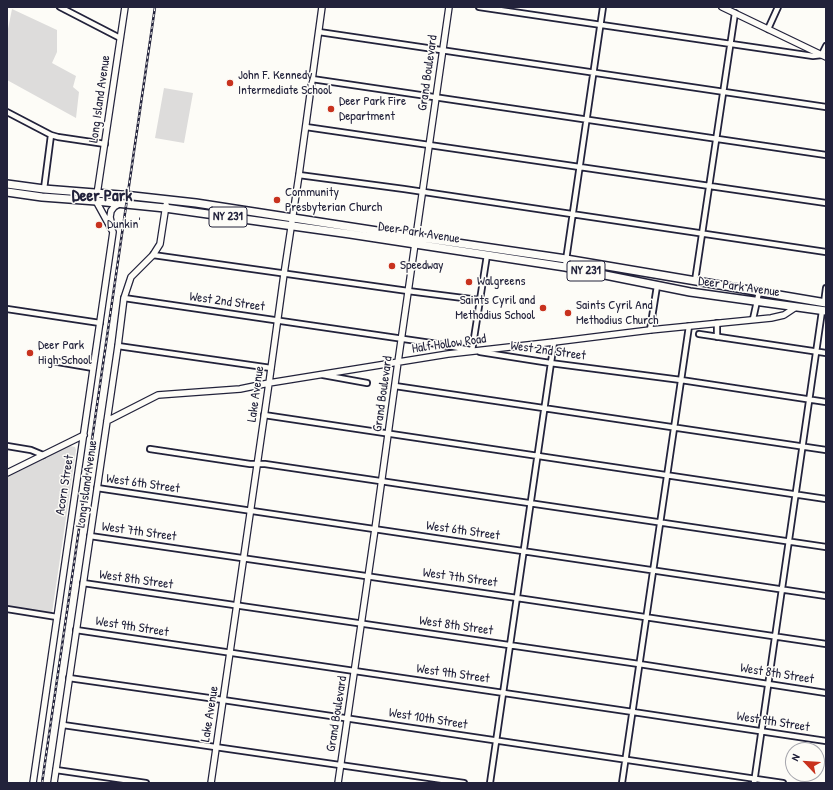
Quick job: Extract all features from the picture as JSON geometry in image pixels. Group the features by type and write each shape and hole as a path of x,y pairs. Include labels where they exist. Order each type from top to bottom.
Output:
{"main road":[{"name":"Deer Park Avenue","path":"7,184 96,197 120,204 165,208 350,234 566,259 759,292 825,307"},
{"name":"Deer Park Avenue","path":"7,192 42,197 134,196 292,217 487,255 565,267 690,292 796,307 825,307"}],"street":[{"path":"60,7 120,38"},
{"name":"Long Island Avenue","path":"96,197 125,7"},
{"name":"Lake Avenue","path":"211,783 322,7"},
{"name":"Grand Boulevard","path":"338,783 362,624 449,7"},
{"path":"479,7 813,56 824,55"},
{"path":"565,267 603,7"},
{"path":"722,7 824,55"},
{"path":"768,29 778,7"},
{"path":"695,281 735,13"},
{"path":"319,32 826,106"},
{"path":"824,55 826,46"},
{"path":"312,79 826,155"},
{"path":"7,112 51,135 105,144"},
{"path":"306,127 826,203"},
{"path":"44,189 51,135"},
{"path":"299,175 826,252"},
{"path":"96,197 113,232"},
{"name":"Long Island Avenue","path":"54,783 124,298 131,277 153,255 160,244 166,200"},
{"name":"Acorn Street","path":"33,783 113,232 110,214 114,207 120,204"},
{"path":"153,255 479,300"},
{"path":"472,351 487,255"},
{"path":"650,330 657,286"},
{"path":"754,781 817,352 825,307 826,288"},
{"path":"753,319 759,292"},
{"name":"West 2nd Street","path":"124,298 431,343 550,363 681,380 826,402"},
{"name":"Half Hollow Road","path":"107,421 158,395 240,389 448,354 650,330 771,318 785,314 796,307"},
{"path":"7,309 100,323"},
{"path":"717,323 717,337"},
{"path":"622,783 689,326"},
{"path":"699,334 826,353"},
{"path":"490,783 554,342"},
{"path":"118,346 271,368"},
{"path":"52,361 93,368"},
{"path":"321,375 367,383"},
{"path":"395,386 826,450"},
{"path":"264,415 826,499"},
{"path":"7,473 84,435"},
{"path":"7,446 31,450 43,455"},
{"path":"150,449 250,464 265,464 826,547"},
{"name":"West 6th Street","path":"97,488 826,596"},
{"name":"West 7th Street","path":"90,536 826,644"},
{"name":"West 8th Street","path":"83,583 639,664 826,693"},
{"path":"7,609 57,617"},
{"name":"West 9th Street","path":"76,630 826,741"},
{"name":"West 10th Street","path":"69,678 625,759 754,781 783,783"},
{"path":"63,725 464,783"},
{"path":"56,770 146,783"}],"shaded area":[{"path":"12,9 57,30 57,52 52,63 76,76 73,87 79,92 76,118 7,80 7,34"},
{"path":"164,88 193,93 184,143 155,138"},
{"path":"70,446 75,447 76,450 52,613 7,607 7,476"}],"railway":[{"path":"42,783 155,7"}],"place":[{"name":"John F. Kennedy Intermediate School","path":"230,83"},
{"name":"Deer Park Fire Department","path":"331,109"},
{"name":"Community Presbyterian Church","path":"277,200"},
{"name":"Dunkin'","path":"99,225"},
{"name":"Speedway","path":"392,266"},
{"name":"Walgreens","path":"469,282"},
{"name":"Saints Cyril and Methodius School","path":"543,308"},
{"name":"Saints Cyril And Methodius Church","path":"568,313"},
{"name":"Deer Park High School","path":"30,353"}],"district":[{"name":"Deer Park","path":"102,196"}]}
